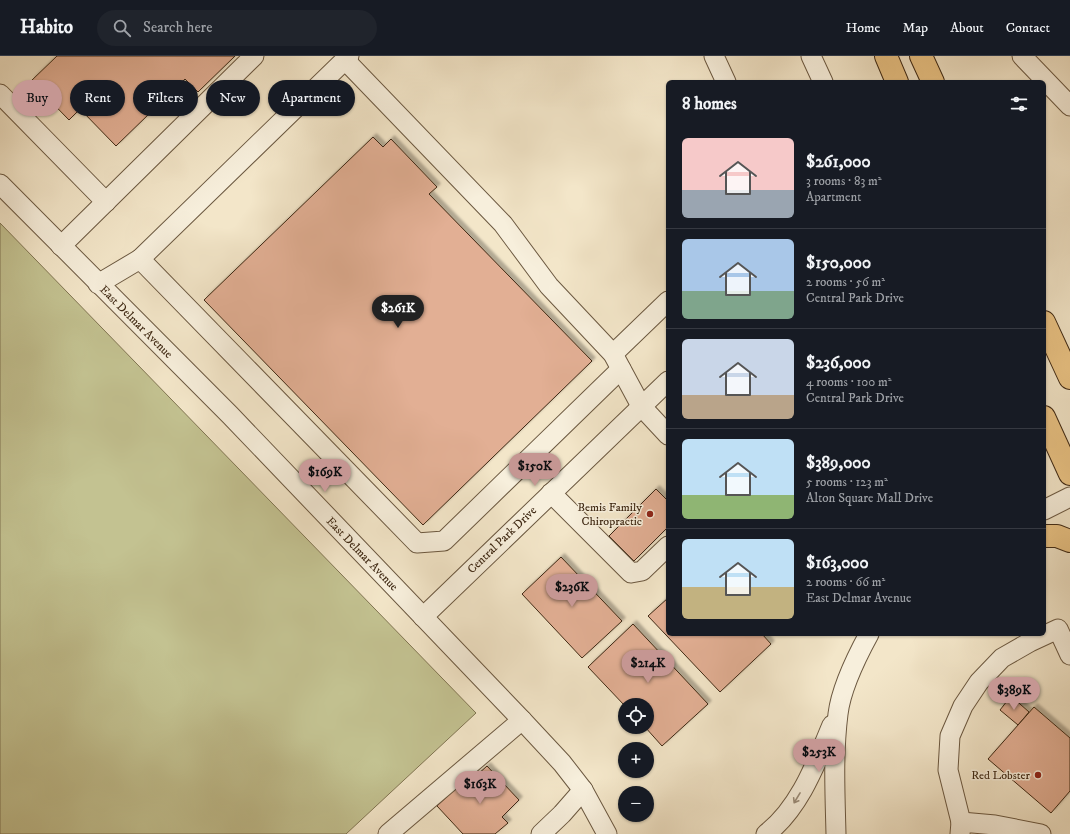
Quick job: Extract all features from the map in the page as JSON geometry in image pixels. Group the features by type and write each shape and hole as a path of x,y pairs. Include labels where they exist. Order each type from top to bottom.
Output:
{"main road":[{"path":"886,56 896,80"},
{"path":"920,56 932,80"},
{"path":"1046,326 1069,375"},
{"path":"1046,421 1070,474"},
{"path":"1046,536 1057,536 1070,541"}],"street":[{"path":"61,246 254,56"},
{"path":"715,56 725,80"},
{"path":"811,56 822,80"},
{"path":"1022,56 1045,80"},
{"path":"98,284 140,259 347,58 491,211 549,286 617,362 641,406 666,432"},
{"path":"1046,81 1070,106"},
{"path":"0,94 106,202"},
{"name":"East Delmar Avenue","path":"0,184 230,415 522,720 562,763 583,790 607,834"},
{"path":"140,259 417,543 444,541 617,362 666,303"},
{"name":"Central Park Drive","path":"423,617 666,382"},
{"path":"551,493 631,573 642,571 666,548"},
{"path":"1046,509 1070,497"},
{"path":"1046,635 1058,629 1070,655"},
{"path":"766,834 790,809 802,790 838,713 845,687 868,636"},
{"path":"1041,834 995,825 960,828 948,770 950,736 963,706 979,682 1002,658 1043,636"},
{"path":"836,834 834,766 838,713"},
{"path":"388,834 522,720"},
{"path":"541,834 562,814 583,790"}],"shaded area":[{"path":"0,223 476,713 346,834 0,834"}],"building":[{"path":"57,56 235,56 210,80 206,80 206,84 198,92 198,80 133,80 133,116 147,116 116,146 87,116 125,116 125,80 70,80 70,116 73,116 69,120 62,113 62,80 32,80"},
{"path":"373,137 383,147 391,139 437,187 429,194 592,361 423,525 204,300"},
{"name":"Bemis Family Chiropractic","path":"656,489 666,499 666,529 634,561 609,536"},
{"path":"561,557 622,621 582,658 522,594"},
{"path":"666,600 666,635 648,616"},
{"path":"633,624 708,704 662,746 651,734 654,734 654,698 618,699 588,667"},
{"path":"667,636 764,636 771,644 720,692"},
{"path":"1011,696 1029,712 1018,725 1000,710"},
{"name":"Red Lobster","path":"1034,707 1070,738 1070,791 1051,813 988,759"},
{"path":"487,766 519,800 502,817 508,823 495,834 463,834 437,806 456,788 463,795 471,787 467,784"}],"place":[{"name":"Bemis Family Chiropractic","path":"650,514"},
{"name":"Red Lobster","path":"1038,775"}]}
